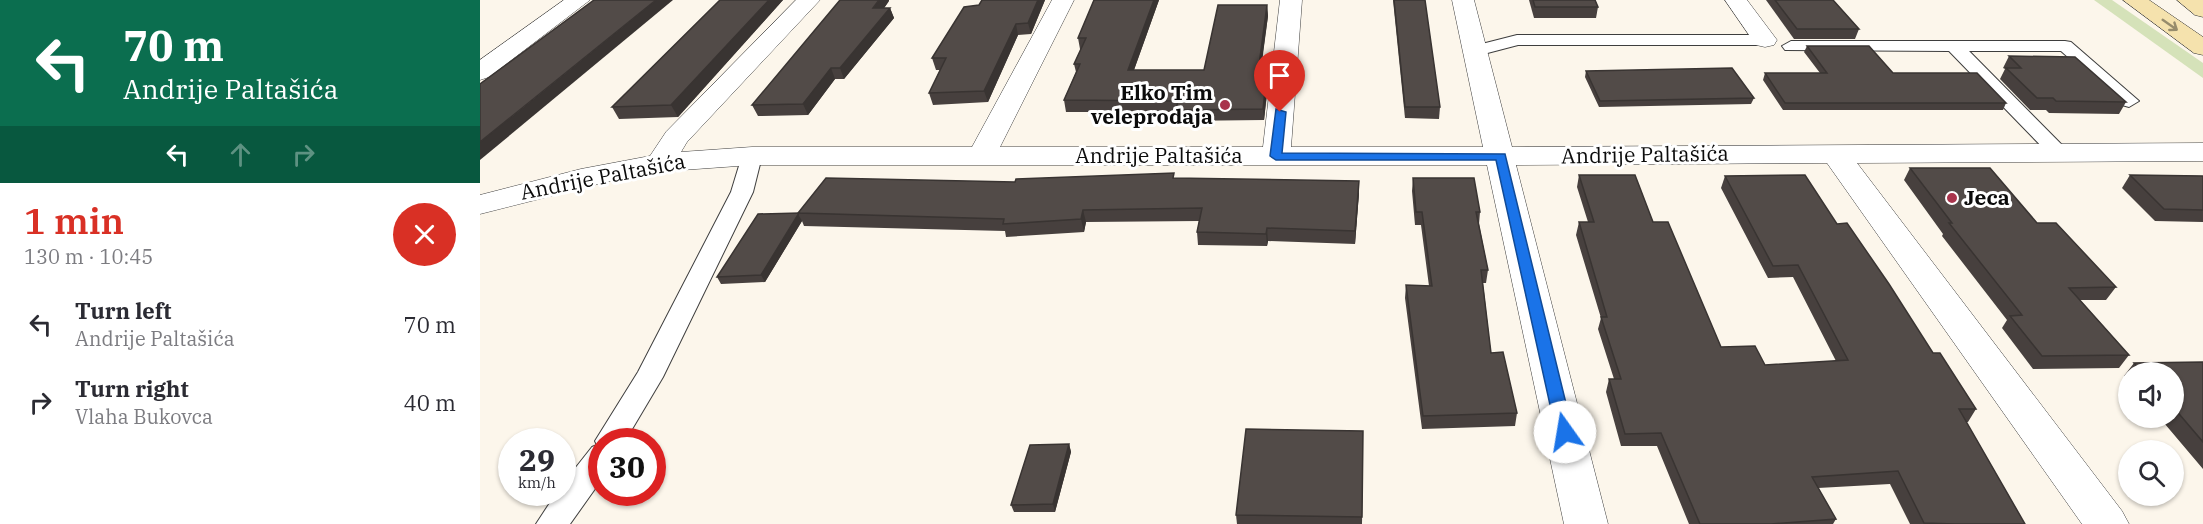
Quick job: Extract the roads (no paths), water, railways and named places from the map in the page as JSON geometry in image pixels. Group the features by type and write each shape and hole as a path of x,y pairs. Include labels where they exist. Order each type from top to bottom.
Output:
{"main road":[{"path":"2134,0 2203,48"},
{"path":"2188,0 2203,10"}],"street":[{"path":"480,72 579,0"},
{"path":"661,162 676,138 809,0"},
{"path":"982,155 1063,0"},
{"path":"1276,156 1291,0"},
{"path":"1463,0 1586,524"},
{"path":"1736,0 1765,40"},
{"path":"1834,152 2106,524"},
{"name":"Andrije Paltašića","path":"480,205 564,181 661,162 752,156 1501,156 1834,152 2203,152"}],"lane":[{"path":"1473,42 1603,32"},
{"path":"1473,42 1765,40"},
{"path":"1791,46 2065,46 2129,101"},
{"path":"1954,46 2058,152"},
{"path":"618,428 648,377 742,192 752,156"},
{"path":"552,524 588,474"}],"place":[{"name":"Elko Tim veleprodaja","path":"1225,105"},
{"name":"Jeca","path":"1952,198"}]}
